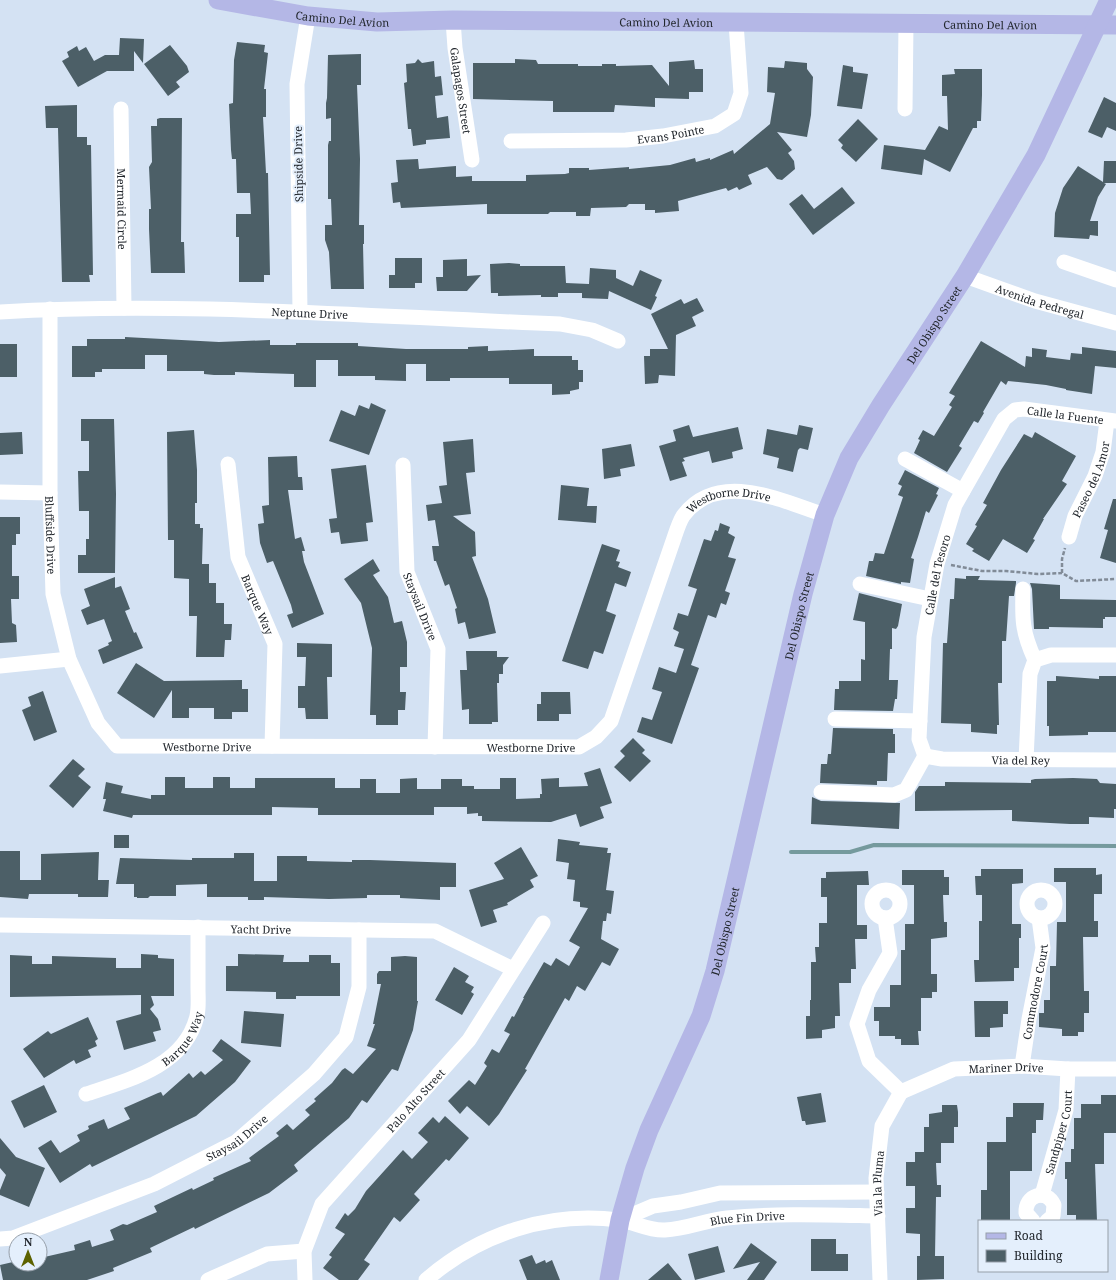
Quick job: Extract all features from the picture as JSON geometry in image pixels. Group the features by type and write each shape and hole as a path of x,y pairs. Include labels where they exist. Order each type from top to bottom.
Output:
{"main road":[{"name":"Camino Del Avion","path":"218,0 308,16 378,22 453,20 1107,25"},
{"name":"Del Obispo Street","path":"609,1280 620,1220 635,1168 649,1130 701,1016 715,971 804,594 825,514 849,458 881,405 965,276 1036,155 1107,25 1109,0"}],"street":[{"name":"Shipside Drive","path":"300,312 297,84 308,16"},
{"name":"Galapagos Street","path":"453,20 455,48 472,160"},
{"name":"Evans Pointe","path":"510,141 626,140 663,136 715,126 734,114 741,93 736,23"},
{"path":"904,109 906,24"},
{"name":"Mermaid Circle","path":"121,109 124,308"},
{"path":"1064,262 1116,280"},
{"name":"Avenida Pedregal","path":"965,276 1035,301 1116,323"},
{"name":"Neptune Drive","path":"0,312 50,309 124,308 300,312 560,324 592,330 618,341"},
{"name":"Bluffside Drive","path":"50,309 50,493 53,594 69,658 98,723 117,746"},
{"name":"Calle la Fuente","path":"1015,410 1112,421"},
{"name":"Calle del Tesoro","path":"925,756 919,739 924,637 937,564 955,505 1004,419 1015,410"},
{"name":"Paseo del Amor","path":"1068,537 1075,516 1095,476 1112,421"},
{"path":"905,459 963,491"},
{"name":"Barque Way","path":"228,464 238,557 275,644 272,746"},
{"name":"Staysail Drive","path":"403,465 407,572 438,649 435,747"},
{"path":"0,492 50,493"},
{"name":"Westborne Drive","path":"117,746 579,747 596,737 611,721 672,544 683,517 699,501 720,492 753,492 825,514"},
{"path":"860,584 930,599"},
{"path":"1023,589 1022,623 1026,641 1035,660 1030,674 1026,760"},
{"path":"1035,660 1051,655 1116,655"},
{"path":"0,666 69,658"},
{"path":"835,719 920,721"},
{"path":"821,792 894,795 906,790 925,756"},
{"name":"Via del Rey","path":"925,756 942,759 1116,760"},
{"path":"884,918 890,953 868,990 857,1024 868,1061 901,1092"},
{"name":"Commodore Court","path":"1022,1066 1029,1019 1043,948 1039,918"},
{"name":"Palo Alto Street","path":"305,1280 304,1251 322,1204 469,1040 543,923"},
{"name":"Yacht Drive","path":"0,925 435,931 513,969"},
{"name":"Barque Way","path":"86,1094 131,1079 159,1065 180,1051 191,1034 197,1014 198,927"},
{"name":"Staysail Drive","path":"0,1239 13,1238 154,1184 236,1142 314,1074 346,1037 359,986 359,930"},
{"name":"Mariner Drive","path":"901,1092 954,1069 1022,1066 1068,1069 1116,1068"},
{"name":"Sandpiper Court","path":"1042,1195 1066,1110 1068,1069"},
{"name":"Via la Pluma","path":"880,1280 876,1178 882,1126 901,1092"},
{"name":"Blue Fin Drive","path":"620,1220 653,1206 720,1194 877,1192"},
{"path":"1032,1220 1026,1213 1028,1202 1031,1198 1042,1195 1047,1196 1054,1205 1053,1216 1048,1220"},
{"name":"Blue Fin Drive","path":"426,1280 456,1257 477,1245 523,1226 568,1218 620,1220 654,1231 680,1230 726,1218 806,1215 878,1216"},
{"path":"208,1280 267,1254 304,1251"}],"path":[{"path":"1062,574 1062,559 1068,537"},
{"path":"937,564 963,566 982,571 1062,574 1076,581 1116,579"}],"building":[{"path":"120,38 144,39 143,63 134,51 134,71 107,71 78,87 62,61 69,57 67,52 77,46 79,51 86,47 94,61 105,55 119,55"},
{"path":"237,42 265,45 264,52 268,53 264,89 266,89 266,117 263,117 266,173 268,173 270,275 264,275 264,282 239,282 239,237 236,237 236,214 251,214 250,193 237,193 236,159 232,159 231,150 229,104 233,103 234,60"},
{"path":"170,45 187,66 189,72 176,82 180,87 168,96 144,64"},
{"path":"361,54 361,85 357,85 360,159 359,225 364,225 364,289 331,289 329,252 325,240 325,225 332,225 331,199 328,199 328,145 329,141 331,141 331,118 326,119 328,55"},
{"path":"418,59 422,63 434,61 435,77 441,76 443,95 435,96 437,118 448,116 450,138 426,140 426,144 413,146 411,129 408,129 404,83 407,82 406,64 415,63"},
{"path":"515,59 536,60 538,64 578,64 578,66 602,66 602,64 616,64 616,66 652,65 669,86 669,62 694,60 695,69 703,69 703,92 689,92 689,99 655,98 655,107 615,105 614,112 553,112 553,101 473,99 473,63 515,63"},
{"path":"785,61 807,63 807,69 813,77 811,115 807,137 777,132 792,150 788,153 794,161 795,169 782,180 777,179 767,167 748,175 752,184 739,190 737,187 728,191 726,188 678,201 679,211 655,213 655,210 645,210 645,204 629,204 626,207 591,208 590,216 576,216 576,212 550,212 548,214 487,214 487,204 401,208 400,202 393,203 391,183 398,182 396,160 418,159 419,169 456,166 456,177 472,176 472,181 526,181 526,175 565,174 569,173 569,168 589,168 589,170 629,167 629,169 670,165 695,158 696,162 710,158 710,160 733,150 734,154 770,124 775,93 767,92 768,67 784,68"},
{"path":"843,65 853,67 853,72 868,74 862,109 837,106"},
{"path":"954,69 982,69 981,121 977,121 977,128 973,128 950,172 924,159 922,175 881,169 884,145 925,150 939,126 948,130 947,96 942,96 942,75 955,74"},
{"path":"1104,97 1116,103 1116,131 1107,127 1102,138 1088,132"},
{"path":"77,105 77,137 87,137 87,145 91,145 93,275 89,275 90,282 62,282 58,128 46,128 45,106"},
{"path":"182,118 181,242 184,242 185,273 151,273 149,209 151,209 149,167 152,162 151,126 157,126 157,119"},
{"path":"858,119 878,139 856,162 841,148 843,145 838,140"},
{"path":"1104,161 1116,161 1116,183 1104,183 1106,184 1098,197 1090,221 1098,221 1098,236 1090,235 1089,239 1054,237 1055,213 1063,188 1078,166 1103,182"},
{"path":"842,187 855,203 813,235 789,204 802,194 814,209"},
{"path":"395,258 422,258 422,283 415,283 415,288 389,288 389,275 395,275"},
{"path":"467,259 467,276 481,275 467,291 437,291 436,277 443,277 443,260"},
{"path":"490,264 520,264 520,266 565,266 566,283 589,284 590,268 616,270 616,278 633,286 640,270 662,280 651,310 609,291 608,299 582,298 582,293 558,293 558,297 541,297 541,295 498,296 498,293 491,293"},
{"path":"697,298 704,311 692,317 696,326 676,335 675,376 659,375 658,383 645,384 644,356 650,356 650,349 668,349 651,314 681,299 684,304"},
{"path":"125,337 219,342 270,340 270,345 296,345 296,343 358,343 358,346 406,349 468,349 468,347 488,346 488,351 534,349 534,356 572,356 572,360 578,360 578,370 583,370 583,382 579,382 579,389 570,391 570,394 552,395 552,384 509,384 509,378 450,378 450,381 426,381 426,364 406,364 406,381 375,380 375,376 338,376 338,360 316,360 316,387 294,387 294,374 235,372 235,375 214,375 204,374 204,371 167,371 167,355 145,355 145,369 102,369 102,372 95,372 95,377 72,377 72,346 87,346 87,339 125,339"},
{"path":"981,341 1025,367 1026,356 1032,357 1032,348 1047,350 1046,357 1070,360 1071,353 1082,354 1082,347 1116,351 1116,368 1095,366 1092,394 1046,385 1008,381 1006,385 1001,381 978,423 974,421 959,446 962,448 947,472 914,453 920,440 918,439 923,430 934,436 952,407 949,405 955,396 949,393"},
{"path":"0,344 17,344 17,377 0,377"},
{"path":"371,403 386,410 369,455 329,441 341,410 355,416 359,405 369,409"},
{"path":"81,419 114,419 116,494 115,573 78,573 78,555 86,555 86,539 89,539 89,511 79,511 78,471 89,471 89,441 81,441"},
{"path":"689,425 693,437 738,427 743,449 732,452 733,458 712,463 709,451 683,458 685,461 682,462 687,476 670,481 659,446 676,441 673,430"},
{"path":"799,425 813,428 808,450 800,448 798,450 793,472 777,468 779,458 763,454 767,429 797,435"},
{"path":"194,430 197,470 197,503 195,503 195,524 200,524 200,528 203,528 202,564 209,564 209,583 216,583 216,603 224,603 224,624 232,624 231,640 225,640 224,657 196,657 197,616 189,616 189,579 174,578 174,540 168,540 167,432"},
{"path":"22,432 23,454 0,455 0,433"},
{"path":"1035,432 1076,456 1062,481 1067,484 1043,519 1033,539 1035,540 1027,553 1003,539 989,561 972,551 974,549 966,544 987,505 983,503 1001,470 1024,434 1032,438"},
{"path":"473,439 475,472 466,473 471,514 453,516 475,532 476,556 472,557 488,599 496,633 469,639 465,622 458,624 455,609 457,608 449,584 445,586 436,561 434,561 432,546 439,546 435,520 428,521 426,505 442,503 439,486 447,485 443,442"},
{"path":"631,444 635,466 620,469 621,476 604,479 602,449"},
{"path":"297,456 298,477 302,477 303,490 288,490 295,539 301,537 305,551 302,551 304,562 324,614 292,628 287,615 293,613 291,605 273,561 267,563 260,543 258,524 264,523 262,506 269,505 268,457"},
{"path":"366,465 373,522 366,523 368,541 341,544 339,532 331,533 329,519 337,518 331,469"},
{"path":"905,470 939,488 936,494 938,495 929,513 926,511 911,558 914,559 910,583 901,582 901,584 866,576 869,561 873,561 875,553 884,554 903,497 898,495 902,486 898,484"},
{"path":"561,485 589,488 587,506 597,506 596,523 558,520"},
{"path":"1113,499 1116,499 1116,563 1100,558 1108,530 1104,529"},
{"path":"0,517 20,517 20,534 16,534 16,545 12,545 12,576 19,576 19,599 11,599 12,623 16,625 17,642 0,643"},
{"path":"720,523 730,527 728,533 735,537 728,557 736,559 725,591 730,593 726,605 721,603 716,618 708,615 691,665 699,668 672,744 637,732 642,717 652,720 662,692 652,689 659,667 676,673 684,649 674,646 679,632 673,629 678,613 688,616 697,589 688,586 704,539 711,541 715,530 718,531"},
{"path":"602,544 620,550 616,561 620,562 618,567 631,572 626,587 615,583 606,611 616,615 603,654 594,651 588,669 562,661"},
{"path":"373,559 380,571 373,575 388,597 394,623 402,621 407,642 407,667 400,667 400,692 406,692 405,710 398,710 398,725 376,725 376,715 370,715 372,648 361,603 344,579"},
{"path":"966,576 980,576 978,580 1016,581 1014,596 1009,596 1006,641 1002,641 1002,683 998,683 999,725 997,725 997,734 971,732 971,724 941,723 943,643 947,643 950,599 954,599 955,578 966,579"},
{"path":"115,577 115,588 121,586 130,609 125,611 134,633 136,632 143,648 103,664 98,650 109,645 108,643 112,641 104,619 87,625 81,610 90,606 84,589"},
{"path":"1030,583 1060,585 1060,599 1116,600 1116,617 1105,617 1105,619 1103,619 1103,628 1049,627 1049,629 1034,629 1032,589"},
{"path":"859,593 902,604 898,626 896,629 892,628 892,649 890,649 889,680 898,680 897,699 895,699 893,711 834,710 835,689 839,689 839,681 861,681 861,659 865,660 865,622 853,620"},
{"path":"297,643 332,644 332,677 327,677 328,719 306,719 305,708 298,708 298,686 305,686 306,657 297,657"},
{"path":"466,651 497,651 497,657 509,657 503,665 503,674 499,674 499,683 497,683 498,722 492,722 492,724 469,724 469,709 462,710 460,670 467,670"},
{"path":"136,663 164,681 242,680 242,689 248,689 248,712 232,712 232,719 214,719 214,708 189,708 189,718 172,718 172,690 154,718 117,693"},
{"path":"1056,676 1099,679 1099,676 1116,676 1116,732 1088,732 1088,735 1049,736 1049,726 1047,726 1047,681 1056,681"},
{"path":"43,691 57,732 34,741 22,710 31,706 28,697"},
{"path":"541,692 570,692 571,714 559,714 559,721 537,721 537,704 541,704"},
{"path":"833,728 893,729 893,734 895,734 895,753 888,753 887,781 877,781 877,785 820,783 821,764 827,764 828,754 831,754"},
{"path":"633,738 645,750 642,753 651,761 630,782 614,767 625,756 620,751"},
{"path":"73,759 85,769 78,776 91,787 73,808 49,786"},
{"path":"600,768 612,803 600,807 604,818 580,827 576,814 551,822 482,821 482,816 478,816 478,813 467,814 467,807 434,807 434,815 318,815 318,808 272,807 272,815 133,815 132,818 103,811 106,799 103,799 106,782 123,786 121,793 151,799 151,795 165,795 165,777 185,777 185,788 213,788 213,777 230,777 230,788 255,788 255,778 335,778 335,788 360,788 360,779 376,779 376,793 400,793 400,779 417,778 417,789 441,789 441,779 462,779 462,786 474,786 474,789 500,789 500,778 516,778 516,799 540,798 540,794 542,794 541,779 559,778 559,787 588,786 584,773"},
{"path":"1035,779 1097,779 1100,783 1116,784 1116,809 1114,809 1114,818 1089,817 1089,824 1070,824 1012,821 1012,810 915,811 915,792 919,786 945,786 945,782 1031,783 1031,780"},
{"path":"812,797 821,801 900,803 899,829 811,824"},
{"path":"114,835 129,835 129,848 114,848"},
{"path":"558,839 580,842 579,845 608,848 607,853 611,853 606,890 614,891 611,914 607,913 606,921 603,921 601,939 619,949 610,966 602,962 585,991 577,986 569,1001 565,998 525,1069 527,1070 499,1114 489,1126 467,1106 460,1114 448,1101 469,1080 475,1085 487,1066 484,1063 492,1049 499,1053 510,1034 504,1031 512,1016 514,1017 544,962 551,966 556,958 569,966 580,947 569,941 588,908 580,907 580,902 573,901 575,880 567,879 569,863 556,861"},
{"path":"521,847 538,876 530,880 534,887 507,903 508,905 493,910 497,922 481,927 469,890 504,879 494,863"},
{"path":"0,851 20,851 20,880 41,880 41,854 99,852 98,880 109,880 108,897 78,897 78,894 29,894 28,899 0,897"},
{"path":"234,853 254,853 254,881 277,881 277,856 307,856 307,861 352,862 352,860 370,860 456,863 456,887 440,887 440,900 400,898 400,895 367,895 367,898 329,899 264,897 264,900 248,900 248,897 207,897 207,884 176,885 176,896 150,896 148,898 137,898 134,897 134,884 116,884 120,858 192,860 192,858 234,858"},
{"path":"1054,868 1096,868 1096,875 1102,874 1102,894 1094,894 1094,921 1098,921 1098,937 1083,937 1084,991 1089,991 1089,1013 1084,1013 1084,1032 1078,1032 1078,1036 1062,1036 1062,1029 1039,1027 1039,1013 1044,1013 1044,1000 1050,1000 1050,966 1056,966 1057,922 1066,922 1066,882 1054,882"},
{"path":"981,869 1023,869 1023,883 1012,884 1012,924 1021,924 1021,938 1019,938 1019,968 1014,968 1014,981 975,982 974,960 979,960 979,921 982,921 982,895 976,895 975,876 981,876"},
{"path":"902,870 944,870 944,877 949,877 949,895 943,895 944,922 947,922 947,937 931,939 931,974 937,974 937,992 932,992 932,998 921,998 921,1031 918,1031 919,1045 901,1045 901,1039 895,1039 895,1036 879,1036 879,1021 874,1021 874,1007 890,1007 890,985 901,985 901,950 905,950 905,924 914,924 914,885 902,885"},
{"path":"868,871 869,885 857,885 857,925 867,925 867,939 855,939 856,969 851,969 851,983 839,983 840,1016 835,1016 835,1028 822,1030 822,1038 806,1039 806,1016 810,1016 811,962 816,962 815,947 819,947 819,923 827,923 827,897 821,897 821,878 826,878 826,872"},
{"path":"141,954 158,955 158,958 174,959 174,996 151,996 154,1005 150,1009 158,1019 161,1030 153,1032 156,1041 124,1050 116,1021 141,1014 141,995 10,997 10,955 32,956 32,964 52,964 52,956 116,958 116,968 141,968"},
{"path":"238,954 284,955 283,962 309,962 309,955 331,955 331,963 340,963 340,996 296,996 296,999 276,999 276,992 226,991 226,966 238,966"},
{"path":"391,957 417,957 418,1001 413,1030 398,1071 392,1069 367,1103 362,1100 349,1118 294,1165 298,1171 269,1193 195,1229 194,1227 150,1248 152,1252 113,1268 114,1271 87,1280 3,1280 0,1265 8,1263 8,1272 48,1272 48,1256 75,1250 74,1245 90,1240 92,1247 114,1240 110,1230 123,1224 127,1225 157,1212 154,1206 192,1188 193,1190 214,1180 213,1178 251,1161 249,1158 279,1136 276,1133 287,1124 293,1130 310,1115 305,1110 316,1101 314,1099 332,1083 342,1070 345,1068 353,1074 376,1049 367,1046 375,1024 373,1024 381,984 377,984 377,974 379,971 391,971"},
{"path":"454,967 469,976 465,982 474,987 471,992 474,994 462,1015 435,1000"},
{"path":"974,1001 1008,1001 1008,1014 1003,1014 1003,1027 990,1028 990,1037 975,1037"},
{"path":"244,1011 284,1014 281,1047 241,1043"},
{"path":"88,1017 98,1039 95,1041 97,1046 88,1050 91,1057 76,1064 74,1060 44,1078 23,1049 48,1031 51,1034"},
{"path":"221,1039 251,1061 235,1082 196,1116 92,1167 90,1164 60,1183 38,1148 51,1140 60,1153 80,1141 77,1135 89,1129 88,1126 104,1119 108,1129 130,1119 124,1108 161,1092 163,1096 189,1073 193,1078 201,1071 205,1075 223,1060 212,1051"},
{"path":"44,1085 57,1112 24,1128 11,1101"},
{"path":"821,1093 826,1122 806,1125 805,1121 802,1121 797,1097"},
{"path":"1101,1095 1116,1095 1116,1133 1104,1133 1104,1164 1095,1164 1097,1220 1076,1220 1076,1215 1067,1215 1067,1179 1065,1179 1065,1162 1071,1162 1071,1149 1074,1149 1074,1118 1081,1118 1081,1104 1101,1104"},
{"path":"1013,1103 1044,1103 1043,1120 1036,1120 1036,1133 1032,1133 1032,1171 1010,1171 1010,1220 981,1220 981,1190 987,1190 987,1142 1006,1142 1006,1117 1013,1117"},
{"path":"942,1105 957,1105 958,1112 958,1127 954,1127 954,1143 941,1143 941,1163 936,1163 937,1185 941,1185 941,1197 936,1197 935,1256 944,1256 944,1279 917,1280 917,1256 920,1256 920,1234 906,1233 906,1208 915,1208 915,1186 906,1186 906,1162 915,1162 915,1152 924,1152 924,1127 929,1127 929,1114 942,1112"},
{"path":"445,1116 469,1138 449,1161 446,1159 414,1194 420,1200 400,1222 394,1217 364,1260 370,1264 358,1280 339,1280 323,1268 332,1257 329,1255 345,1234 335,1228 345,1213 348,1216 355,1209 366,1191 403,1150 412,1159 428,1142 418,1133 433,1117 439,1123"},
{"path":"0,1138 16,1157 45,1168 29,1207 0,1195 0,1190 6,1175 0,1168"},
{"path":"811,1239 836,1239 836,1254 848,1254 848,1271 811,1271"},
{"path":"751,1243 777,1262 764,1280 747,1280 760,1262 733,1269"},
{"path":"718,1246 725,1272 695,1280 688,1254"},
{"path":"532,1255 536,1264 545,1260 546,1263 552,1260 560,1280 527,1280 519,1260"},
{"path":"668,1263 682,1280 648,1280"}],"waterway":[{"path":"791,852 850,852 874,845 1116,846"}]}
